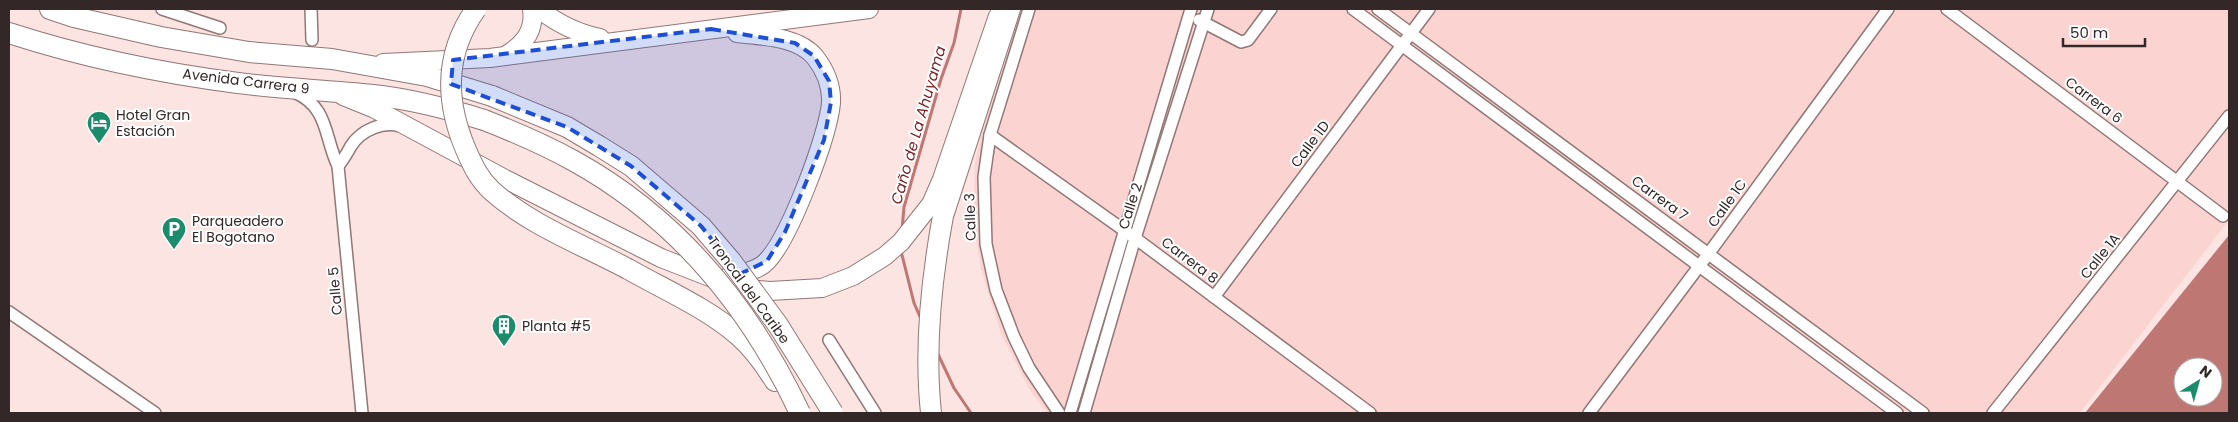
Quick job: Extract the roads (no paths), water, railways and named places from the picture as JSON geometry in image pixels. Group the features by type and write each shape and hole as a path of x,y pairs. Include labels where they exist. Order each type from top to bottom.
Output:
{"highway":[{"name":"Avenida Carrera 9","path":"50,9 74,17 161,37 249,52 332,59 426,76 492,96"},
{"path":"476,9 467,22 456,49 452,63 451,93 455,122 472,165 481,179 491,190 515,208 710,315 740,337 756,354 799,413"},
{"path":"932,413 929,378 929,321 934,267 943,216 1010,9"},
{"name":"Avenida Carrera 9","path":"9,33 93,57 154,70 285,88 376,95 460,112 484,120"},
{"name":"Troncal del Caribe","path":"492,96 567,127 599,146 631,166 701,226 731,261 778,325 833,413"},
{"name":"Troncal del Caribe","path":"484,120 530,139 574,161 616,188 656,218 692,252 725,288 754,328 780,371 799,413"}],"main road":[{"path":"508,54 521,46 530,33 534,18 532,9"},
{"path":"539,9 556,22 583,35 613,41"},
{"path":"332,59 382,63 490,58 508,54 869,9"},
{"path":"326,90 375,109 505,179 661,258 738,288 780,291 822,288 853,276 885,256 916,224 931,204 942,179 1000,9"},
{"path":"711,29 780,39 795,44 814,56 819,64 829,81 831,102 824,140 785,232 768,261 756,269 714,278"}],"street":[{"path":"162,9 220,28"},
{"path":"311,9 312,40"},
{"name":"Calle 3","path":"1029,9 990,135 984,177 986,244 996,290 1021,353 1059,413"},
{"name":"Calle 2","path":"1084,413 1135,238 1208,9"},
{"path":"1190,13 1241,42 1248,40 1271,9"},
{"path":"1353,9 1897,413"},
{"name":"Carrera 7","path":"1378,9 1923,413"},
{"name":"Calle 1D","path":"1214,297 1429,9"},
{"name":"Calle 1C","path":"1589,413 1709,254 1888,9"},
{"name":"Carrera 6","path":"1947,9 2223,216"},
{"name":"Calle 2","path":"1070,413 1190,13"},
{"name":"Calle 5","path":"285,88 299,94 313,105 322,116 329,135 332,154 338,166 362,413"},
{"name":"Calle 1A","path":"1993,413 2229,116"},
{"path":"338,166 352,144 363,133 378,126 392,124 418,131"},
{"name":"Carrera 8","path":"990,135 1135,238 1370,413"},
{"path":"9,312 155,413"},
{"path":"831,344 875,413"}],"waterway":[{"name":"Caño de La Ahuyama","path":"902,230 904,207 941,79 954,43 961,9"},
{"name":"Caño de La Ahuyama","path":"901,251 914,303 921,319"},
{"name":"Caño de La Ahuyama","path":"937,352 954,388 971,413"}],"place":[{"name":"Hotel Gran Estación","path":"99,144"},
{"name":"Parqueadero El Bogotano","path":"174,250"},
{"name":"Planta #5","path":"504,347"}]}
